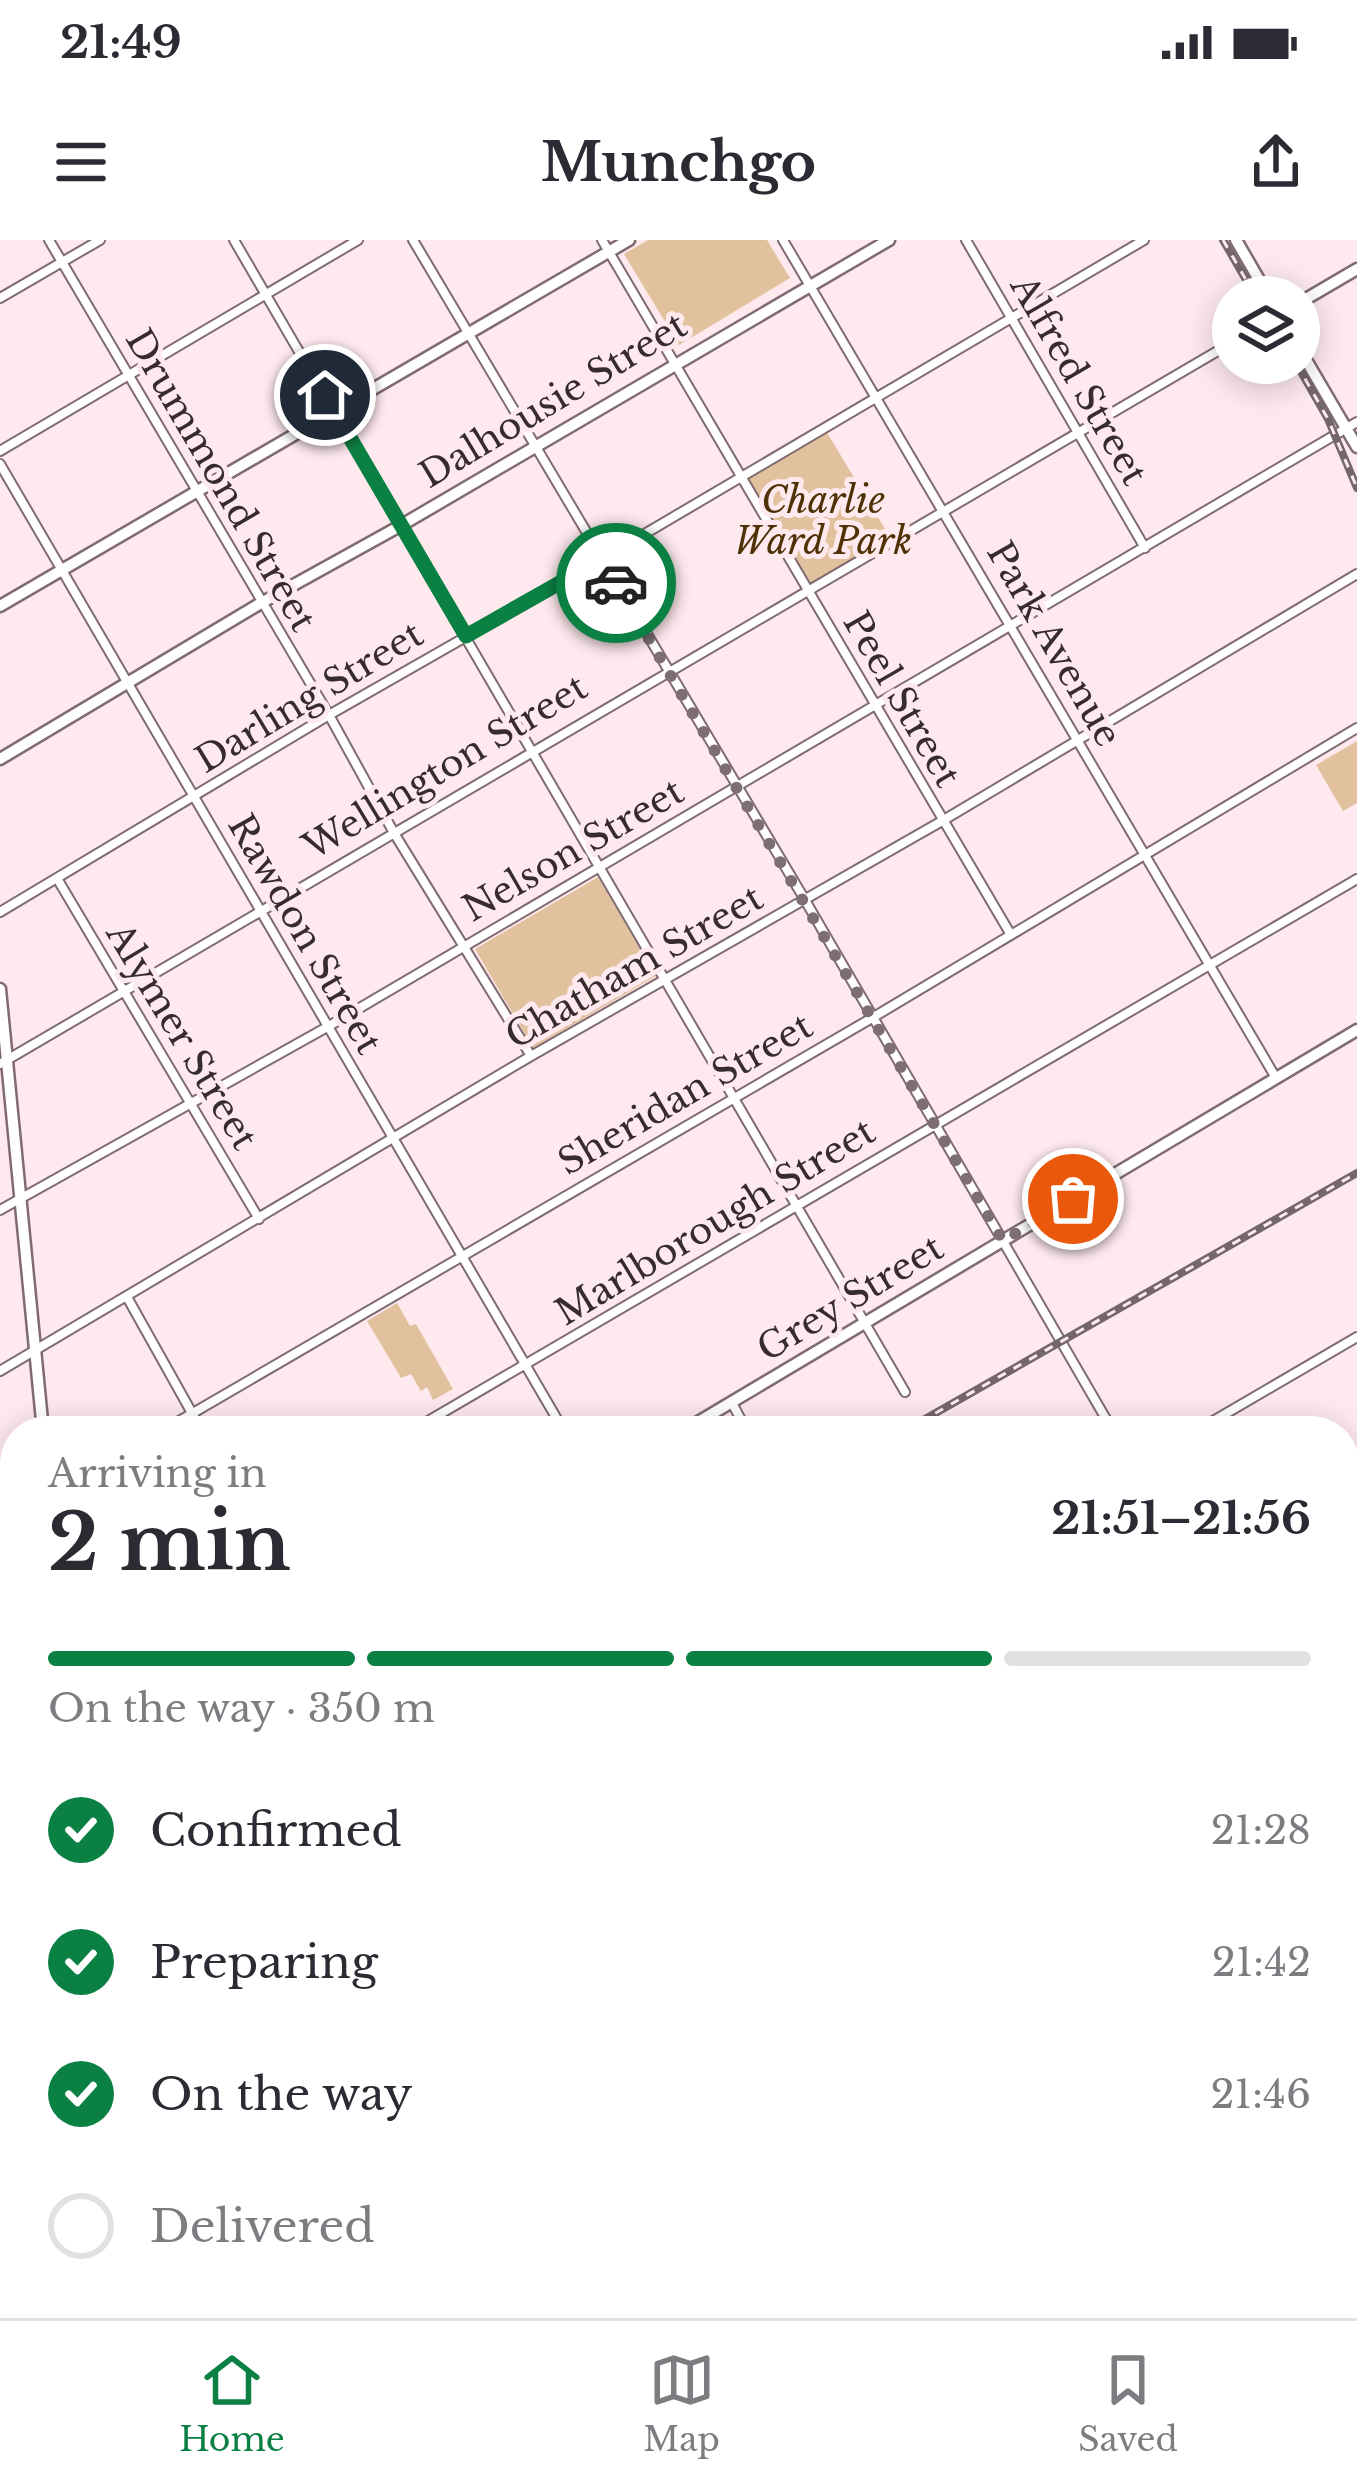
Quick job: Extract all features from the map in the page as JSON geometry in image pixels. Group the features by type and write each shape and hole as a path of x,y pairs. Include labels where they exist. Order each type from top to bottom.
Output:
{"main road":[{"path":"0,606 470,334 606,246 629,240"},
{"name":"Dalhousie Street","path":"0,759 889,240"},
{"path":"1235,240 1256,276"},
{"path":"1320,291 1357,269"},
{"path":"1320,379 1351,425 1357,447"},
{"path":"0,989 42,1416"},
{"name":"Grey Street","path":"709,1416 1357,1030"}],"street":[{"name":"Drummond Street","path":"49,240 530,1056"},
{"path":"0,298 100,240"},
{"path":"234,240 905,1392"},
{"path":"0,451 358,240"},
{"path":"413,240 1104,1416"},
{"name":"Park Avenue","path":"782,240 1276,1078"},
{"name":"Alfred Street","path":"966,240 1145,548"},
{"name":"Darling Street","path":"0,912 1144,240"},
{"name":"Peel Street","path":"606,246 1011,935"},
{"name":"Wellington Street","path":"4,1062 1212,354"},
{"name":"Nelson Street","path":"0,1210 328,1026 1351,425"},
{"name":"Rawdon Street","path":"0,464 555,1416"},
{"name":"Chatham Street","path":"0,1370 1357,574"},
{"name":"Sheridan Street","path":"187,1416 872,1018 1357,728"},
{"name":"Marlborough Street","path":"437,1416 1357,879"},
{"name":"Alymer Street","path":"58,880 259,1219"},
{"path":"127,1297 194,1416"},
{"path":"1222,1416 1357,1337"},
{"path":"732,1403 739,1416"}],"green space":[{"path":"648,240 767,240 790,278 679,345 624,254"},
{"name":"Charlie Ward Park","path":"823,426 893,542 809,592 741,476"},
{"path":"1357,741 1357,803 1343,811 1316,765"},
{"path":"598,877 656,976 533,1048 475,949"},
{"path":"397,1303 410,1326 416,1324 453,1389 433,1400 427,1387 421,1391 411,1374 401,1378 367,1321"}],"railway":[{"path":"1223,240 1244,276"},
{"path":"1308,384 1357,488"},
{"path":"930,1416 1357,1173"}],"way so far":[{"path":"616,583 1003,1241 1073,1199"}],"route":[{"path":"325,395 466,636 602,559 616,583"}]}
